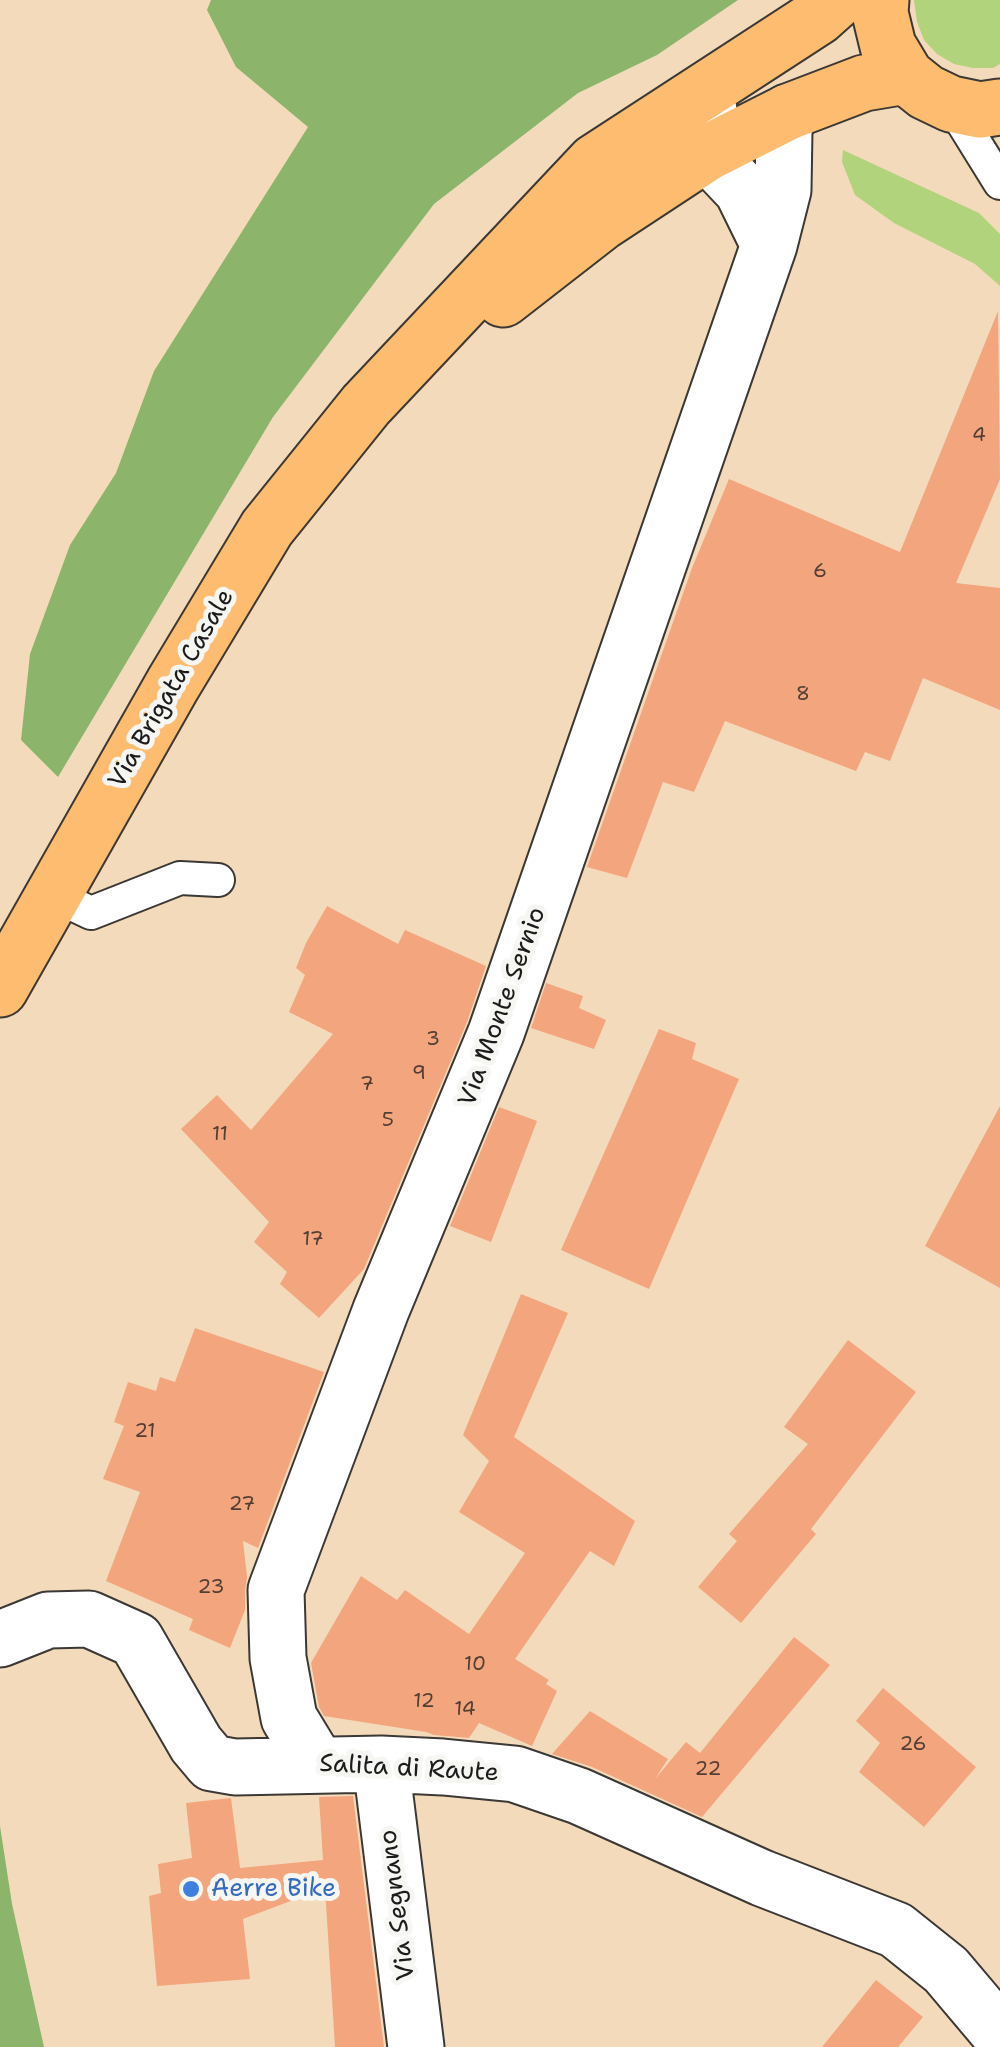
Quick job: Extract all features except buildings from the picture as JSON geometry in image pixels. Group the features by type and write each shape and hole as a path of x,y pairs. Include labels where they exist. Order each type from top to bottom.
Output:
{"main road":[{"name":"Via Brigata Casale","path":"0,989 267,528 366,405 595,162 818,17 838,0"},
{"path":"882,0 880,13 888,46 952,95"},
{"name":"Via Brigata Casale","path":"366,405 602,222 707,154 788,112 864,83 952,95"}],"street":[{"path":"769,245 742,190 707,154 701,128 714,98 780,58 852,0"},
{"name":"Via Monte Sernio","path":"317,1764 290,1718 278,1658 276,1590 381,1310 496,1033 769,245 783,190 788,112"},
{"name":"Salita di Raute","path":"0,1638 48,1620 89,1618 136,1640 196,1744 212,1763 235,1767 381,1764 516,1774 579,1796 762,1878 896,1930 946,1970 1000,2034"},
{"name":"Via Segnano","path":"381,1764 416,2047"}],"lane":[{"path":"952,95 1000,183"},
{"path":"53,895 91,913 180,878 218,880"}],"green space":[{"path":"211,0 738,0 657,55 578,93 434,204 273,417 58,777 21,740 30,654 70,545 116,473 154,371 308,127 236,67 207,10"},
{"path":"914,0 1000,0 1000,64 973,68 954,64 937,54 924,40"},
{"path":"843,150 979,213 1000,234 1000,286 975,264 894,223 855,195 842,162"},
{"path":"0,1826 12,1904 44,2047 0,2047"}],"place":[{"name":"Aerre Bike","path":"191,1889"}]}
